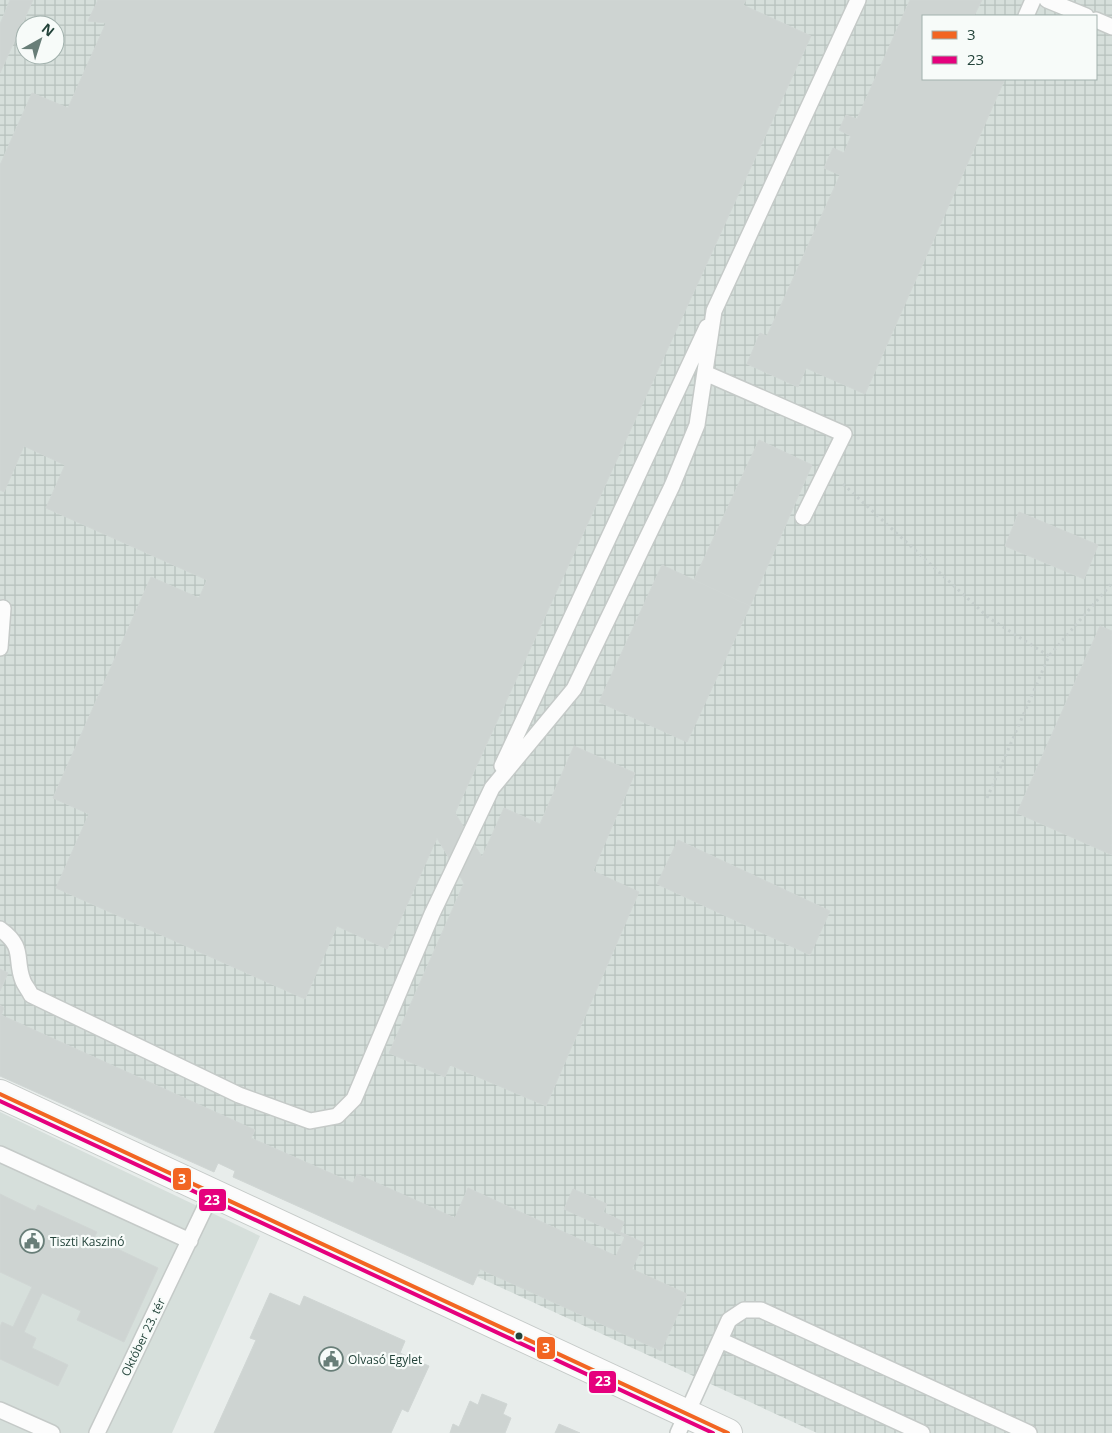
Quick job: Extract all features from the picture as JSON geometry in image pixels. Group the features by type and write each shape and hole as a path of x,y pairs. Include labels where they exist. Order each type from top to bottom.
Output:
{"street":[{"path":"0,1094 212,1193 683,1423 728,1433"}],"lane":[{"path":"0,929 10,936 19,952 23,980 31,995 239,1095 310,1121 338,1116 354,1099 432,914 858,0"},
{"path":"1026,15 1033,0"},
{"path":"1047,0 1084,15"},
{"path":"1097,20 1112,27"},
{"path":"492,788 574,689 675,478 697,425 714,311"},
{"path":"705,373 844,434 803,517"},
{"path":"0,648 2,608"},
{"path":"0,1154 190,1242"},
{"name":"Október 23. tér","path":"97,1433 212,1193"},
{"path":"683,1423 730,1320 744,1310 761,1310 1029,1433"},
{"path":"720,1340 922,1433"},
{"path":"0,1410 52,1433"}],"path":[{"path":"826,470 989,618 1049,656"},
{"path":"987,798 1049,656 1112,584"}],"shaded area":[{"path":"0,0 1112,0 1112,1433 817,1433 0,1057"},
{"path":"0,1112 260,1236 172,1433 0,1433"}],"building":[{"path":"10,0 33,0 26,15 15,15 15,40 0,73 0,24"},
{"path":"98,0 746,0 743,5 811,36 455,813 482,857 504,808 540,824 574,746 635,773 593,871 639,892 546,1106 450,1065 445,1077 389,1053 464,883 437,838 387,949 337,926 305,999 56,888 89,814 53,798 151,577 199,598 207,580 46,508 65,465 24,446 4,492 0,490 0,165 32,93 68,108 106,23 88,21"},
{"path":"910,0 982,0 974,15 922,15 922,80 1005,80 865,394 806,368 798,387 747,364 760,333 767,336 840,175 824,168 833,148 844,153 851,136 839,130 846,115 857,119"},
{"path":"759,440 812,465 750,606 694,580"},
{"path":"1019,512 1098,545 1084,579 1005,546"},
{"path":"662,565 750,606 687,742 599,702"},
{"path":"1100,626 1112,631 1112,855 1017,813"},
{"path":"678,840 830,911 810,955 657,884"},
{"path":"0,969 8,973 0,991"},
{"path":"0,1005 4,1008 1,1015 255,1130 251,1138 353,1183 357,1174 455,1218 468,1188 616,1256 625,1237 564,1209 573,1189 607,1204 603,1212 624,1222 620,1232 644,1243 632,1269 687,1294 661,1351 480,1269 473,1285 233,1177 235,1171 218,1163 214,1172 0,1076"},
{"path":"0,1194 35,1211 38,1205 97,1232 94,1238 158,1268 124,1342 77,1320 81,1311 42,1293 24,1332 36,1338 32,1348 68,1365 58,1386 0,1359 0,1327 2,1322 13,1327 32,1287 0,1272"},
{"name":"Olvasó Egylet","path":"270,1293 300,1306 304,1296 405,1341 400,1353 429,1366 408,1412 402,1409 391,1433 214,1433 256,1340 250,1338"},
{"path":"482,1394 507,1404 503,1414 511,1418 505,1433 450,1433 453,1424 459,1427 470,1401 478,1405"},
{"path":"559,1424 580,1433 555,1433"}],"transit line":[{"name":"3","path":"0,1094 728,1433"},
{"name":"23","path":"0,1101 713,1433"}],"place":[{"name":"Tiszti Kaszinó","path":"32,1241"},
{"name":"Olvasó Egylet","path":"331,1359"}]}
